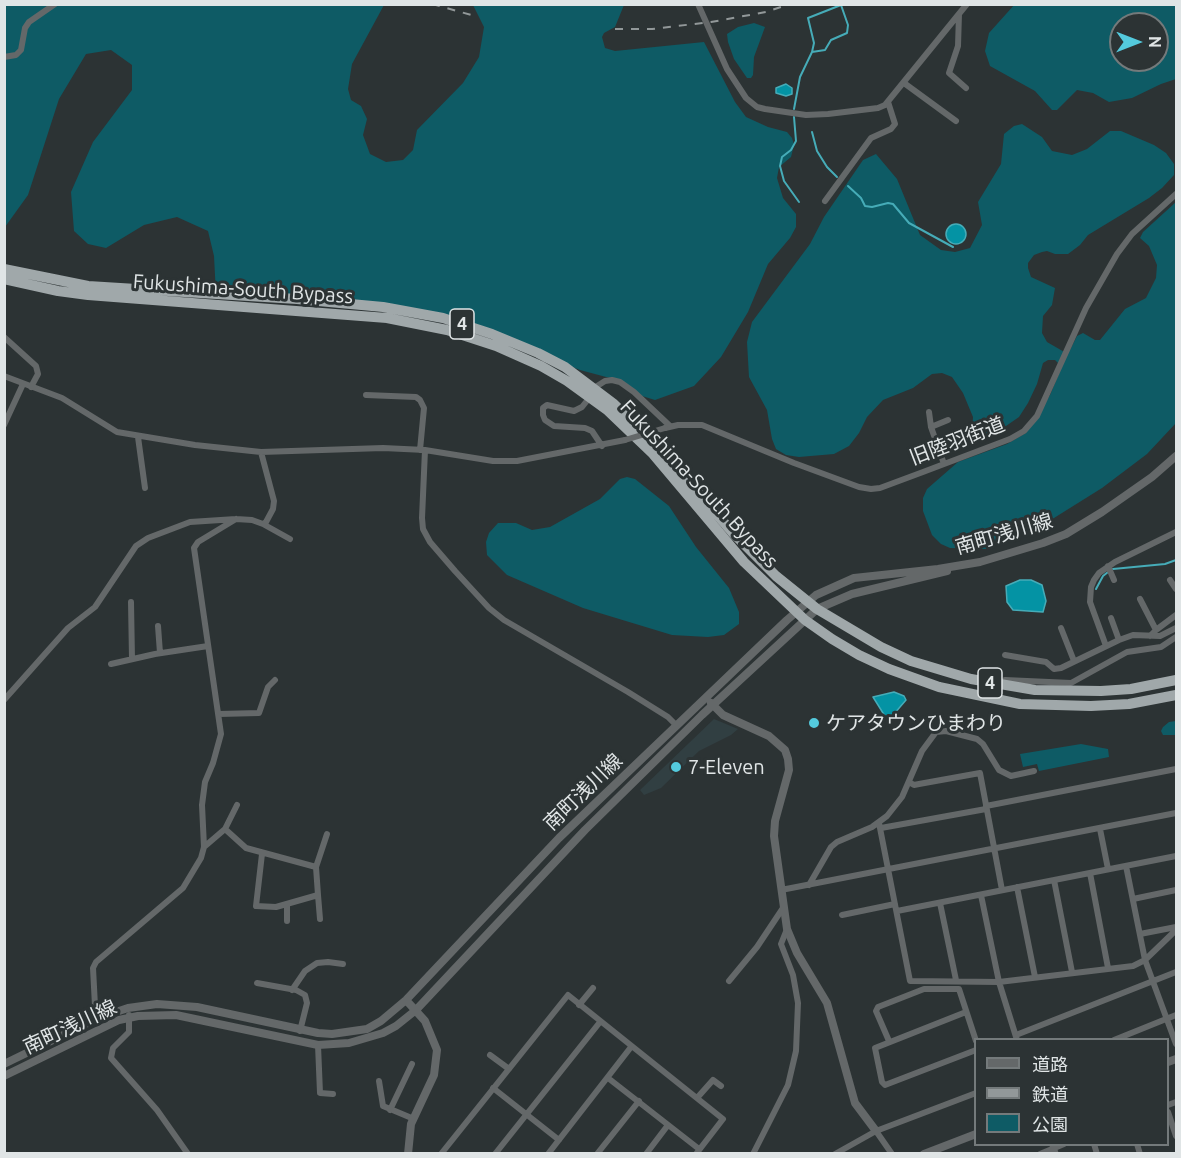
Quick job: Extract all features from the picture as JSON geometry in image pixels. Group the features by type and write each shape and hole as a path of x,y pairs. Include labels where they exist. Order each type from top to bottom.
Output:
{"highway":[{"name":"Fukushima-South Bypass","path":"4,269 87,286 340,302 414,312 470,327 538,353 565,368 652,454 724,540 796,612 832,639 859,655 939,687 1020,704 1091,706 1129,704 1176,695"},
{"name":"Fukushima-South Bypass","path":"4,279 88,295 344,314 418,323 465,335 514,353 541,366 592,393 636,424 754,554 818,609 881,647 911,661 978,681 1035,690 1062,692 1131,689 1176,680"}],"street":[{"path":"4,57 16,55 21,50 25,28 29,22 55,4"},
{"path":"698,4 741,92 757,107 806,115 878,108 888,102 966,4"},
{"path":"959,14 958,46 949,74 966,88"},
{"path":"904,83 956,121"},
{"path":"825,201 871,138 891,129 895,124 888,102"},
{"name":"旧陸羽街道","path":"4,376 69,402 110,429 138,437 261,452 383,448 423,450 493,461 517,461 602,446 668,427 702,425 859,487 880,488 1010,439 1032,424 1103,275 1132,234 1176,194"},
{"path":"4,337 36,366 38,374 32,387"},
{"path":"602,446 592,431 585,428 554,426 545,420 543,408 547,405 570,411 579,410 605,381 612,380 620,382 634,392 668,427"},
{"path":"4,424 24,384"},
{"path":"366,395 416,397 420,400 424,408 423,529 430,542 489,608 504,620 668,717 677,726"},
{"path":"929,412 944,464"},
{"path":"932,427 948,420"},
{"path":"138,437 144,488"},
{"path":"261,452 274,501 271,515 263,524"},
{"name":"南町浅川線","path":"4,1076 119,1020 159,1014 176,1015 318,1045 368,1039 396,1026 416,1010 585,830 713,705 818,609 852,594 934,575 1066,534 1152,477 1176,456"},
{"path":"98,1018 93,968 96,962 183,888 201,858 204,847 202,805 206,782 221,734 194,548 198,542 236,519"},
{"path":"4,700 68,628 95,607 136,546 148,538 190,522 236,519 263,524 290,539"},
{"path":"1106,646 1090,597 1094,580 1108,566 1176,532"},
{"name":"南町浅川線","path":"4,1064 98,1018 128,1008 158,1004 197,1006 300,1031 332,1034 367,1029 381,1021 406,1000 560,838 808,601 826,589 854,578 980,562"},
{"path":"1108,566 1113,580"},
{"path":"1170,580 1176,589"},
{"path":"1140,599 1156,630"},
{"path":"131,602 132,659"},
{"path":"1150,636 1176,615"},
{"path":"1111,618 1119,640"},
{"path":"158,626 160,653"},
{"path":"1061,628 1074,661"},
{"path":"1005,655 1046,662 1054,669 1061,668 1133,635 1162,636 1176,628"},
{"path":"978,681 983,679 1071,683 1127,652 1161,647 1176,637"},
{"path":"111,664 160,653 208,646"},
{"path":"219,714 260,713 268,687 275,680"},
{"path":"706,698 723,715 769,736 785,750 789,770 775,821 774,836 783,908 788,929 797,953 827,1003 855,1103 892,1154"},
{"path":"1035,771 1011,776 999,770 983,744 976,739 946,731 936,732 922,751 902,797 880,825 910,981 999,982 1133,966 1145,960 1176,928"},
{"path":"809,885 831,847 837,842 880,825 986,808 1176,769"},
{"path":"909,782 914,785 980,773 1002,890"},
{"path":"204,847 225,829 237,805"},
{"path":"781,890 1176,813"},
{"path":"225,829 241,846 262,854 316,867"},
{"path":"1100,829 1108,869"},
{"path":"320,919 316,867 327,834"},
{"path":"262,854 256,906 276,907 318,895"},
{"path":"842,915 940,903 1176,856"},
{"path":"1126,866 1145,960 1176,1044"},
{"path":"1090,873 1108,968"},
{"path":"1054,880 1072,972"},
{"path":"1017,887 1035,977"},
{"path":"1133,899 1176,890"},
{"path":"981,895 999,982 1016,1037 1176,972"},
{"path":"940,903 956,980"},
{"path":"287,904 287,921"},
{"path":"729,981 757,947 783,908"},
{"path":"1140,934 1176,928"},
{"path":"753,1154 788,1085 796,1051 798,1003 793,975 781,944 788,929"},
{"path":"292,990 305,971 317,963 344,964"},
{"path":"257,983 299,992 307,998 300,1031"},
{"path":"579,1005 593,988"},
{"path":"889,1041 876,1011 880,1005 924,989 959,989 974,1038"},
{"path":"441,1154 568,995 723,1119 697,1151 639,1101 608,1078"},
{"path":"406,1000 425,1021 438,1050 434,1075 414,1119 408,1139 408,1154"},
{"path":"128,1008 129,1032 113,1048 111,1058 157,1110 188,1154"},
{"path":"966,1012 875,1048 882,1082 885,1085 974,1050"},
{"path":"1119,1038 1176,1015"},
{"path":"495,1154 600,1022"},
{"path":"318,1045 320,1093 333,1094"},
{"path":"548,1154 632,1047"},
{"path":"490,1055 509,1069"},
{"path":"390,1110 412,1064"},
{"path":"697,1098 713,1080 721,1086"},
{"path":"379,1081 383,1106 414,1119"},
{"path":"493,1088 559,1140"},
{"path":"835,1154 876,1131 974,1093"},
{"path":"597,1154 639,1101"},
{"path":"1169,1117 1176,1136"},
{"path":"646,1154 668,1125"},
{"path":"924,1154 974,1134"},
{"path":"1040,1154 1054,1149"}],"shaded area":[{"path":"786,84 792,88 792,94 786,96 776,93 776,88"},
{"path":"956,224 963,227 966,234 963,241 956,244 949,241 946,234 949,227"},
{"path":"1020,580 1031,580 1042,585 1046,601 1043,612 1013,610 1007,602 1006,586"},
{"path":"894,692 904,696 906,700 888,721 873,697"},
{"path":"714,719 738,729 699,751 661,788 644,795 640,790"}],"green space":[{"path":"1015,4 1176,5 1176,79 1132,98 1109,102 1093,93 1077,90 1057,110 1052,110 1035,91 990,66 985,51 989,33"},
{"path":"5,5 384,5 352,64 348,89 351,100 361,106 367,119 363,135 370,154 386,162 403,160 413,150 417,130 463,83 479,57 484,27 473,5 624,5 615,27 604,33 602,37 605,48 615,51 704,42 735,102 746,117 768,127 787,132 792,138 794,145 791,157 779,167 777,178 783,198 796,214 796,227 790,238 768,264 748,312 721,357 694,386 655,400 642,396 621,381 580,370 492,335 419,312 216,295 214,256 208,231 177,217 144,225 106,248 88,244 74,231 71,192 93,142 132,90 132,65 111,50 86,54 59,99 28,195 5,227"},
{"path":"754,23 765,27 754,57 753,75 747,78 734,59 727,34 738,27"},
{"path":"1022,124 1042,137 1052,151 1072,155 1087,149 1110,131 1121,131 1154,145 1166,153 1174,164 1174,175 1149,198 1088,235 1068,254 1055,254 1047,251 1034,255 1028,263 1028,268 1031,277 1055,288 1052,305 1043,316 1042,333 1047,342 1066,353 1077,336 1083,333 1095,340 1100,340 1125,309 1146,298 1156,278 1157,265 1149,246 1140,238 1143,232 1176,202 1176,423 1147,454 1102,488 1054,518 986,549 950,548 941,544 932,535 923,511 923,498 927,489 958,462 1007,444 1026,433 1050,395 1061,369 1059,364 1055,360 1043,363 1037,384 1019,417 1006,426 980,437 972,433 973,417 963,393 952,377 942,373 932,374 913,388 883,400 867,417 849,446 834,454 799,457 786,455 776,449 767,410 749,377 747,342 752,322 810,244 824,217 863,160 876,154 897,179 920,235 941,250 955,252 970,248 982,225 978,202 1001,164 1004,134 1014,126"},
{"path":"627,477 635,479 669,506 696,547 729,588 739,612 739,624 724,635 708,637 672,635 583,608 507,575 487,555 486,542 489,533 498,523 516,523 532,530 550,527 600,499 620,479"},
{"path":"1176,721 1176,735 1163,735 1161,731 1163,727 1169,722"},
{"path":"1081,744 1108,749 1109,757 1039,771 1037,764 1023,767 1020,754"}],"waterway":[{"path":"794,109 800,77 814,43 808,18 841,5 848,25 847,33 831,40 825,50 812,52"},
{"path":"794,117 796,141 791,150 782,157 780,166 784,181 799,202"},
{"path":"812,132 817,151 827,167 837,177"},
{"path":"848,186 861,198 865,206 893,204 909,223 953,247"},
{"path":"1113,569 1165,564 1176,560"},
{"path":"1096,589 1108,572"}],"railway":[{"path":"432,4 475,16"},
{"path":"615,29 652,29 711,22 766,12 790,4"}],"place":[{"name":"ケアタウンひまわり","path":"814,723"},
{"name":"7-Eleven","path":"676,767"}]}
